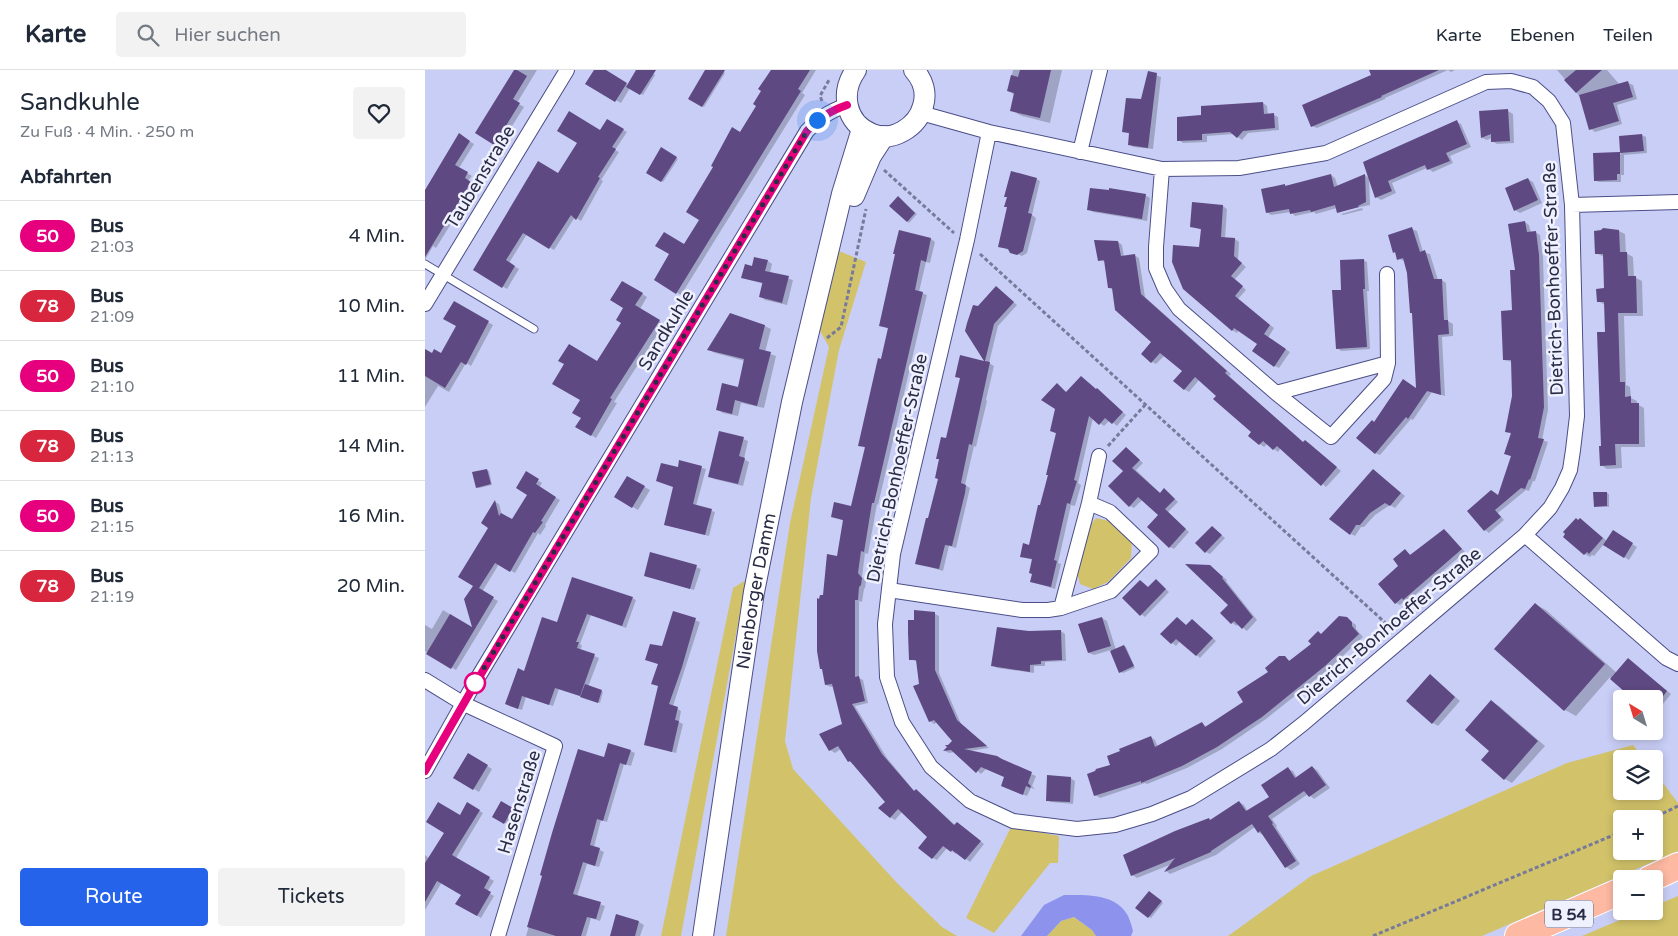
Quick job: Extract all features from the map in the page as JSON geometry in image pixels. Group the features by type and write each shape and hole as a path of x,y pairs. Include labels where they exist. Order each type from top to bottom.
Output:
{"highway":[{"path":"1663,873 1678,866"},
{"name":"B 54","path":"1517,936 1613,894"}],"street":[{"name":"Taubenstraße","path":"425,304 567,70"},
{"path":"856,70 849,81 846,93 850,114 862,129 873,135 883,136 906,130 921,114 924,91 921,81 914,70"},
{"path":"1080,152 1100,70"},
{"name":"Dietrich-Bonhoeffer-Straße","path":"921,114 989,132 1162,169 1239,168 1326,153 1486,82 1511,81 1533,87 1549,101 1563,123 1572,206 1577,416 1570,470 1550,508 1525,535 1271,749 1191,798 1152,814 1115,826 1077,830 1013,821 970,801 931,767 902,722 887,677 885,624 893,554 967,240 989,132"},
{"name":"Sandkuhle","path":"425,771 807,131 817,120 826,114 847,105"},
{"name":"Nienborger Damm","path":"703,936 754,592 792,402 842,194 862,129"},
{"name":"Nienborger Damm","path":"828,250 871,156 883,136"},
{"path":"1162,169 1156,247 1157,268 1165,289 1179,309 1275,393 1331,437 1384,379 1388,363 1387,274"},
{"path":"1572,206 1678,202"},
{"path":"1275,393 1388,363"},
{"path":"1061,608 1099,456"},
{"path":"889,590 1022,610 1061,608 1111,591 1151,551 1110,512 1089,502"},
{"path":"1525,535 1666,658 1678,664"},
{"path":"425,680 464,704"},
{"name":"Hasenstraße","path":"464,704 555,746 499,936"}],"lane":[{"path":"425,264 534,329"}],"path":[{"path":"880,167 949,230 967,240 982,256 1145,405 1385,623 1404,638"},
{"path":"823,342 841,327 868,202"},
{"path":"1099,456 1145,405"},
{"path":"1663,813 1678,806"},
{"path":"1373,936 1613,835"}],"shaded area":[{"path":"834,249 866,262 839,350 811,498 785,741 793,769 897,883 942,927 957,936 726,936 790,523 829,347 819,329"},
{"path":"1096,518 1109,521 1132,542 1131,558 1108,582 1093,589 1080,584 1077,573 1089,527"},
{"path":"746,580 681,936 661,936 733,588"},
{"path":"1633,745 1637,750 1615,750"},
{"path":"1613,750 1613,800 1663,800 1663,783 1678,803 1678,851 1663,858 1663,810 1613,810 1613,860 1657,860 1634,870 1613,870 1613,879 1482,936 1228,936 1311,876 1567,763"},
{"path":"1011,827 1059,836 1058,863 1050,863 994,933 966,918"},
{"path":"1678,896 1678,936 1582,936 1620,920 1663,920 1663,902"},
{"path":"1074,917 1092,930 1096,936 1047,936 1061,921"}],"water":[{"path":"1064,895 1100,897 1116,903 1123,908 1128,916 1133,931 1131,936 1096,936 1092,930 1074,917 1061,921 1047,936 1021,936 1044,905"}],"building":[{"path":"514,70 527,76 513,99 520,103 494,145 475,133"},
{"path":"594,70 606,70 627,83 615,102 585,84"},
{"path":"636,70 656,70 640,95 626,87"},
{"path":"705,70 725,70 702,107 688,99"},
{"path":"771,70 810,70 798,89 801,91 676,294 654,280 669,254 655,246 664,232 684,244 699,220 686,212 713,167 711,166 732,127 740,132 756,106 753,104 761,91 758,89"},
{"path":"1020,70 1051,70 1040,118 1010,111 1014,93 1007,91 1011,75 1018,77"},
{"path":"1369,70 1439,70 1311,127 1302,105 1371,75"},
{"path":"1576,70 1602,70 1576,93 1564,80"},
{"path":"1148,71 1157,73 1148,148 1128,145 1129,133 1122,132 1126,98 1141,99"},
{"path":"1628,81 1633,97 1613,103 1619,121 1589,130 1579,95"},
{"path":"1263,102 1264,114 1274,113 1275,128 1243,131 1237,138 1230,132 1202,134 1202,140 1177,141 1177,117 1201,115 1201,106"},
{"path":"1508,109 1510,141 1491,142 1491,134 1481,138 1479,111"},
{"path":"569,111 600,130 607,119 624,129 612,147 616,149 598,177 600,178 576,220 571,215 549,249 523,233 506,260 515,266 502,288 473,270 538,161 558,173 577,143 557,131"},
{"path":"1457,120 1467,144 1446,153 1450,161 1427,170 1425,165 1388,181 1392,191 1375,198 1363,162"},
{"path":"459,133 470,141 455,165 468,172 465,178 471,182 425,257 425,190"},
{"path":"1642,134 1644,151 1620,153 1620,174 1617,174 1617,180 1594,181 1593,153 1620,152 1619,136"},
{"path":"661,147 677,157 661,182 646,173"},
{"path":"1011,171 1037,178 1028,213 1032,214 1023,251 1017,255 1010,253 1008,249 998,247 1007,207 1004,207 1007,197 1004,197"},
{"path":"1331,174 1334,187 1365,174 1366,202 1359,207 1337,213 1335,205 1311,212 1310,210 1290,214 1289,209 1266,213 1261,189 1285,184 1285,186"},
{"path":"1528,178 1538,200 1514,211 1505,188"},
{"path":"1090,188 1109,190 1109,188 1146,194 1142,219 1087,210"},
{"path":"898,196 915,213 907,222 889,206"},
{"path":"1192,202 1223,205 1221,237 1235,238 1234,256 1242,263 1231,276 1243,286 1235,296 1270,325 1264,334 1286,349 1274,367 1252,351 1257,344 1234,328 1232,331 1183,289 1172,262 1173,245 1199,247 1201,229 1190,227"},
{"path":"1525,221 1527,232 1536,231 1539,255 1544,407 1538,438 1544,439 1525,489 1521,488 1495,510 1501,517 1484,531 1467,511 1491,490 1498,495 1511,456 1504,454 1511,433 1505,432 1512,396 1511,360 1503,360 1501,311 1512,310 1510,270 1515,270 1508,224"},
{"path":"1412,227 1420,252 1425,250 1434,279 1442,279 1444,320 1448,320 1449,334 1438,335 1441,395 1427,391 1408,419 1406,417 1375,454 1356,438 1372,420 1374,422 1403,379 1416,388 1412,313 1410,313 1407,273 1403,258 1397,260 1395,252 1393,253 1388,235"},
{"path":"1603,228 1619,230 1620,252 1627,252 1628,276 1636,276 1637,313 1618,313 1620,382 1625,382 1625,397 1631,396 1631,403 1639,403 1639,444 1615,444 1616,465 1600,466 1597,332 1605,332 1604,302 1597,302 1596,289 1604,288 1603,254 1595,254 1594,231"},
{"path":"899,230 931,238 926,262 921,260 915,290 923,292 874,503 872,503 864,552 861,551 858,573 862,578 858,600 855,600 855,677 859,676 865,701 852,704 882,754 914,791 916,789 954,825 957,822 981,841 965,860 943,846 932,859 918,848 927,837 898,809 890,818 878,808 885,802 850,761 848,762 838,746 829,751 819,734 842,724 832,684 825,685 822,669 820,669 817,651 817,598 819,599 820,595 823,595 827,554 837,556 843,520 831,517 834,502 851,506 865,447 858,446 878,358 881,359 888,328 879,326"},
{"path":"1094,240 1118,241 1121,256 1135,254 1141,294 1227,371 1225,373 1303,442 1305,440 1337,467 1321,486 1277,446 1273,450 1263,441 1259,445 1248,436 1251,432 1213,399 1216,396 1195,377 1184,390 1173,381 1182,371 1160,353 1151,363 1141,354 1151,342 1115,310 1112,288 1108,288 1104,260 1098,261"},
{"path":"754,257 768,260 765,271 789,276 782,303 759,297 762,283 741,278 745,264 752,266"},
{"path":"1364,259 1365,289 1363,289 1367,347 1336,349 1332,290 1341,290 1340,260"},
{"path":"622,281 643,293 635,305 660,320 610,398 612,399 591,436 575,427 581,418 572,413 580,400 552,384 564,364 558,361 569,344 597,361 621,323 616,320 623,308 610,300"},
{"path":"996,286 1014,302 994,324 985,361 990,362 972,445 969,444 961,483 966,485 965,493 952,546 945,545 939,569 915,564 938,479 935,478 939,459 936,459 941,437 946,438 960,378 955,377 960,355 984,361 965,331 967,323 973,305 978,306"},
{"path":"454,301 489,321 466,365 461,362 445,388 425,376 425,349 432,353 434,349 441,353 456,326 443,319"},
{"path":"730,313 765,325 759,349 771,352 757,406 735,400 732,414 716,410 722,383 738,387 744,359 707,350"},
{"path":"1081,376 1123,412 1112,424 1105,418 1099,425 1089,416 1074,480 1077,481 1070,504 1067,503 1054,560 1057,561 1051,587 1030,582 1032,574 1029,573 1032,559 1020,557 1023,543 1029,545 1038,505 1040,505 1048,475 1046,475 1056,433 1050,431 1055,409 1041,400 1057,383 1066,392"},
{"path":"719,431 744,437 739,456 745,458 738,484 708,477"},
{"path":"1126,447 1140,460 1132,468 1160,493 1164,488 1175,499 1165,509 1186,529 1169,548 1147,527 1158,515 1138,497 1129,507 1108,486 1123,471 1112,461"},
{"path":"679,460 702,466 693,504 712,509 705,535 664,525 673,487 656,481 661,463 678,467"},
{"path":"487,469 491,484 476,488 472,472"},
{"path":"1373,469 1401,493 1390,506 1385,503 1370,513 1360,525 1356,525 1350,535 1329,519"},
{"path":"526,471 539,479 536,484 556,497 541,521 543,522 535,533 533,532 510,572 495,563 479,588 494,597 451,669 426,654 450,614 472,627 464,599 473,586 458,577 488,528 481,523 495,500 499,516 501,513 512,519 527,495 516,488"},
{"path":"627,476 645,486 632,508 614,497"},
{"path":"1593,492 1607,492 1607,506 1594,507"},
{"path":"1576,518 1578,520 1580,518 1603,538 1589,554 1587,552 1584,555 1563,537 1565,534 1563,532"},
{"path":"1212,526 1222,535 1205,553 1195,543"},
{"path":"1444,529 1462,549 1403,600 1402,598 1395,604 1378,584 1398,566 1393,559 1405,549 1410,555"},
{"path":"1613,530 1633,543 1624,558 1603,545"},
{"path":"650,552 697,565 690,589 644,576"},
{"path":"1185,564 1210,565 1223,577 1253,617 1242,629 1234,621 1231,624 1220,613 1228,605"},
{"path":"572,577 633,597 622,626 587,614 576,642 579,642 577,648 595,654 580,696 555,688 549,705 522,696 518,709 505,704 518,668 524,671 542,617 557,622"},
{"path":"1156,579 1166,589 1140,616 1122,598 1140,580 1148,587"},
{"path":"1535,603 1605,664 1564,711 1494,649"},
{"path":"914,610 935,612 935,670 957,720 987,746 964,749 997,756 1032,772 1028,783 1031,786 1030,788 1026,786 1023,795 1001,786 1004,777 981,767 976,773 951,750 943,751 947,747 945,745 952,741 934,720 929,722 913,686 919,684 916,660 909,660 908,620 914,620"},
{"path":"673,611 696,618 669,704 678,707 675,720 679,721 672,752 644,745 658,686 651,684 658,664 645,660 650,644 662,646"},
{"path":"1339,616 1347,617 1359,634 1325,666 1262,717 1217,747 1182,766 1141,783 1141,781 1094,796 1087,774 1110,765 1107,756 1151,736 1155,747 1202,722 1205,727 1243,702 1237,692 1268,672 1265,668 1279,656 1285,656 1289,661 1311,644 1308,641 1318,631 1321,634"},
{"path":"1102,617 1111,646 1088,653 1078,624"},
{"path":"1177,617 1186,625 1192,619 1213,638 1196,656 1176,639 1171,644 1160,634"},
{"path":"997,627 1029,631 1061,630 1062,660 1041,661 1041,664 1030,665 1030,672 991,666"},
{"path":"1124,645 1134,666 1119,673 1110,651"},
{"path":"1628,658 1667,691 1663,696 1663,690 1623,690 1610,679"},
{"path":"1430,674 1455,697 1432,724 1406,701"},
{"path":"585,684 602,690 598,703 580,697"},
{"path":"1491,700 1538,741 1504,780 1481,760 1489,751 1465,730"},
{"path":"608,743 631,750 626,765 620,763 603,821 597,819 590,845 600,848 595,866 583,862 573,894 601,902 596,919 587,917 581,936 556,936 527,927 552,833 578,749 604,757"},
{"path":"468,753 488,765 473,790 453,778"},
{"path":"1312,766 1326,785 1309,797 1304,791 1268,816 1296,861 1285,868 1260,831 1258,833 1252,824 1211,852 1164,872 1175,858 1131,876 1123,855 1175,831 1209,818 1210,820 1239,801 1246,811 1269,797 1261,785 1288,767 1295,778"},
{"path":"1047,775 1071,777 1070,802 1046,801"},
{"path":"501,801 513,808 504,824 492,817"},
{"path":"438,802 460,815 467,802 480,810 452,855 490,877 484,888 491,892 477,916 455,904 461,895 437,881 425,902 425,863 444,833 426,822"},
{"path":"1149,891 1162,901 1148,918 1135,908"},
{"path":"616,914 639,921 635,936 610,936"}],"bus line":[{"name":"50","path":"425,771 475,684 807,131 828,112 847,105"}],"route":[{"path":"475,683 807,131 817,120"}]}
